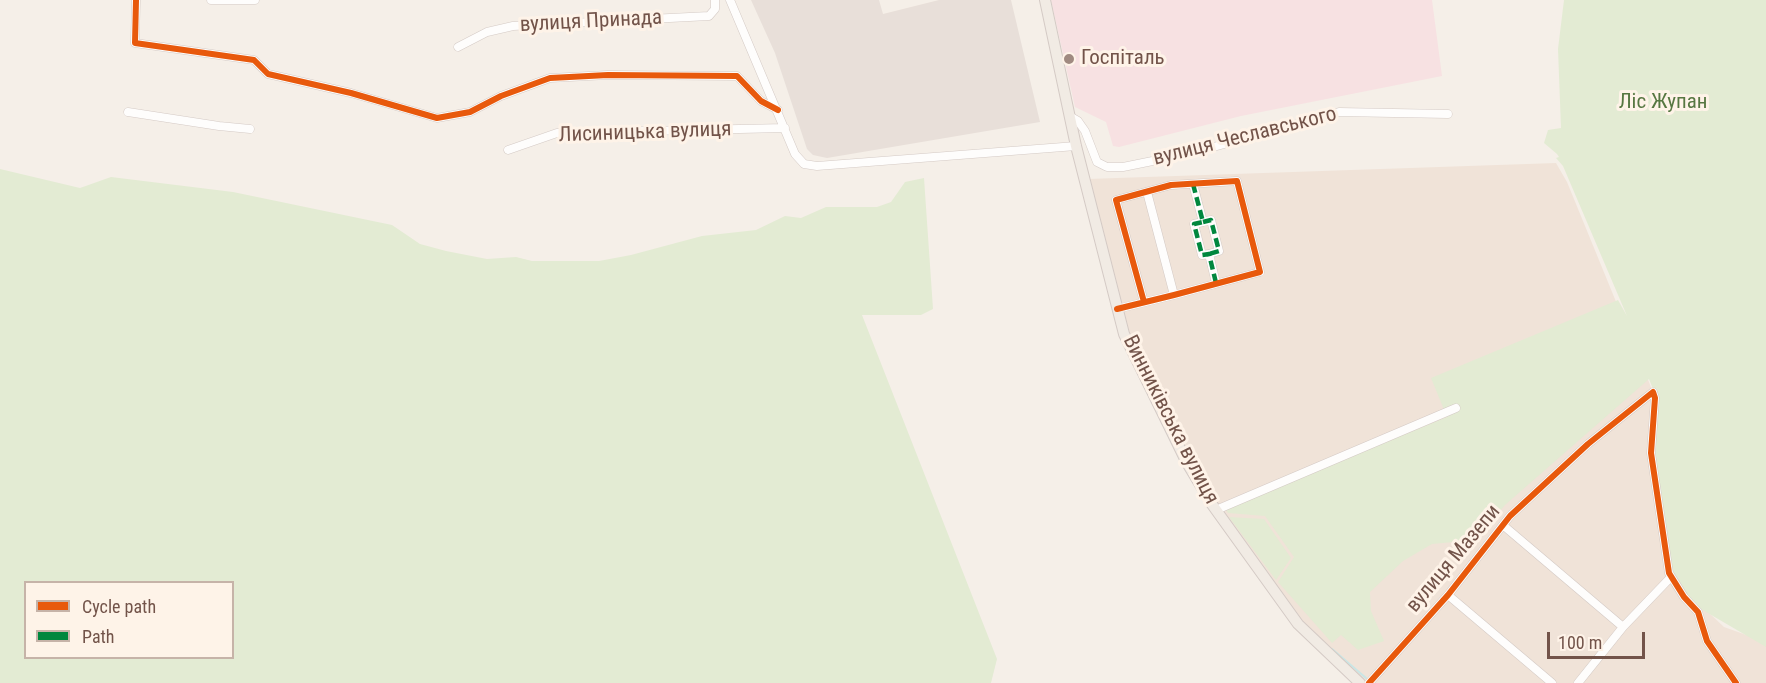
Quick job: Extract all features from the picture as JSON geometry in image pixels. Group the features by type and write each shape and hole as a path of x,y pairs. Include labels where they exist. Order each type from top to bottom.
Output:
{"main road":[{"name":"Винниківська вулиця","path":"1045,0 1076,146 1124,334 1187,463 1215,510 1298,624 1360,683"}],"street":[{"path":"136,0 135,43 254,60 268,74 280,78 351,93 442,119 470,112 501,96 550,78 608,75 737,76 761,101 778,110"},
{"path":"211,0 255,0"},
{"name":"вулиця Принада","path":"458,47 488,32 513,26 709,16 715,9 715,0"},
{"path":"730,0 800,161 811,166 1076,146"},
{"path":"128,112 250,129"},
{"name":"вулиця Чеславського","path":"1070,114 1085,130 1097,162 1115,167 1192,153 1338,112 1448,114"},
{"name":"Лисиницька вулиця","path":"508,150 557,133 785,128"},
{"path":"1117,309 1260,272 1237,181 1171,185 1116,201 1144,302"},
{"path":"1193,184 1203,222"},
{"path":"1147,192 1174,295"},
{"path":"1211,220 1219,251 1209,254 1202,255 1194,224 1211,220"},
{"path":"1209,254 1216,284"},
{"name":"вулиця Мазепи","path":"1369,683 1448,595 1517,509 1588,444 1653,392 1655,398 1651,453 1664,548 1671,577"},
{"path":"1215,510 1456,408"},
{"path":"1504,526 1623,627"},
{"path":"1578,683 1623,627 1671,577 1698,612 1707,641 1736,683"},
{"path":"1448,595 1552,683"}],"shaded area":[{"path":"751,0 879,0 883,14 939,0 1011,0 1040,122 827,158 813,155 807,149 775,53"},
{"path":"1051,0 1432,0 1442,76 1241,116 1119,147 1113,146 1106,122 1075,107"},
{"path":"1556,163 1567,182 1653,392 1671,577 1724,627 1766,642 1766,683 1360,683 1298,624 1211,503 1124,334 1088,179"}],"green space":[{"name":"Ліс Жупан","path":"1564,0 1766,0 1766,647 1689,602 1671,575 1654,455 1657,399 1649,379 1505,505 1475,540 1432,544 1403,561 1370,592 1371,611 1384,641 1358,650 1341,635 1332,643 1278,582 1294,557 1265,516 1228,513 1225,508 1447,417 1431,378 1618,300 1627,316 1563,166 1556,158 1559,157 1544,143 1548,130 1561,128 1558,49"},
{"path":"0,169 80,188 111,177 233,192 392,225 420,244 446,251 487,259 516,257 532,261 599,261 702,236 756,230 785,216 801,218 826,207 877,207 891,202 905,182 924,178 933,309 921,315 862,315 997,659 991,683 0,683"},
{"path":"1229,517 1264,519 1291,558 1276,580"}],"waterway":[{"path":"1332,649 1366,678"}],"marked path":[{"path":"1193,184 1203,222 1194,224 1202,255 1209,254 1216,283"},
{"path":"1203,222 1211,220 1219,251 1209,254"}],"cycle path":[{"path":"136,0 135,43 254,60 268,74 351,93 437,118 470,112 501,96 550,78 608,75 737,76 761,101 778,110"},
{"path":"1117,309 1260,272 1237,181 1171,185 1116,200 1144,302"},
{"path":"1369,683 1448,595 1510,516 1588,444 1653,392 1655,398 1651,453 1669,573 1684,597 1698,612 1707,641 1736,683"}],"place":[{"name":"Госпіталь","path":"1069,59"}]}
